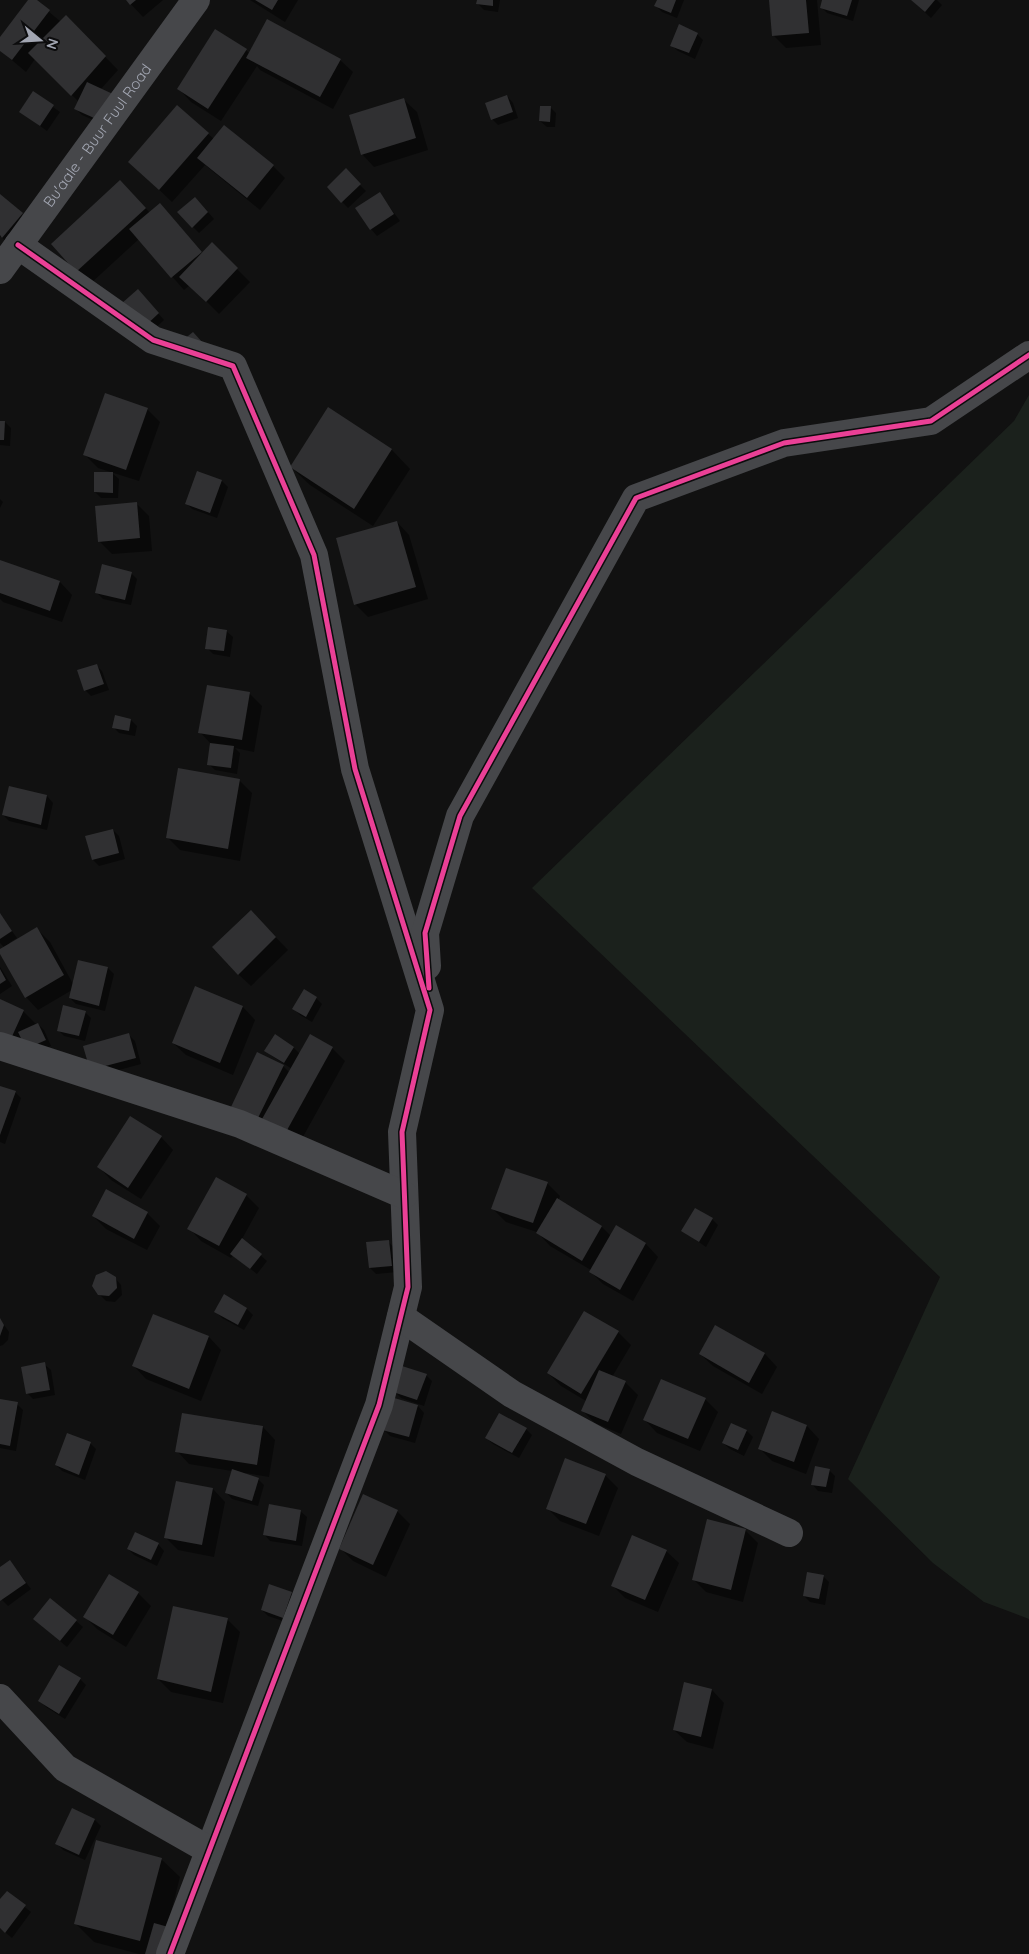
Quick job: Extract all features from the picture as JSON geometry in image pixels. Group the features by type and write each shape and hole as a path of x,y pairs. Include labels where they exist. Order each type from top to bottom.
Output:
{"street":[{"name":"Bu'aale - Buur Fuul Road","path":"0,270 196,0"},
{"path":"18,244 153,340 233,366 314,555 355,769 430,1010"},
{"path":"170,1954 379,1405 408,1287 402,1132 430,1010 425,933 460,816 636,498 784,443 931,421 1029,355"},
{"path":"0,1046 240,1124 404,1195"},
{"path":"401,1317 512,1394 636,1462 789,1533"},
{"path":"0,1698 65,1768 209,1850"}],"shaded area":[{"path":"1029,395 1029,1619 984,1602 933,1563 848,1479 940,1277 532,888 1014,421"}],"building":[{"path":"28,0 37,0 50,10 12,60 0,51 0,37"},
{"path":"126,0 136,0 130,5"},
{"path":"255,0 278,0 272,10"},
{"path":"477,0 493,0 493,6 476,4"},
{"path":"657,0 676,0 671,13 654,6"},
{"path":"769,0 806,0 809,33 772,36"},
{"path":"822,0 852,0 847,16 820,8"},
{"path":"911,0 935,0 925,12"},
{"path":"66,15 106,56 71,96 28,53"},
{"path":"267,19 341,59 320,97 246,58"},
{"path":"679,24 698,33 689,53 670,46"},
{"path":"215,29 247,49 208,109 177,89"},
{"path":"87,82 115,95 103,122 74,109"},
{"path":"33,91 54,105 40,126 19,112"},
{"path":"507,95 513,112 491,120 485,103"},
{"path":"404,98 416,138 361,155 349,115"},
{"path":"177,105 209,133 159,190 128,162"},
{"path":"540,106 551,106 550,122 539,121"},
{"path":"224,125 274,165 247,198 197,158"},
{"path":"346,168 361,184 341,203 327,187"},
{"path":"120,180 146,208 76,272 51,244"},
{"path":"380,192 394,214 370,230 355,208"},
{"path":"0,194 23,213 2,238 0,235"},
{"path":"195,197 208,212 192,228 177,212"},
{"path":"160,203 202,252 171,278 129,229"},
{"path":"212,242 238,268 206,302 179,277"},
{"path":"138,289 159,313 142,329 121,304"},
{"path":"193,332 203,343 183,340"},
{"path":"105,393 148,408 126,470 83,455"},
{"path":"328,407 392,449 354,509 290,467"},
{"path":"0,421 5,421 4,440 0,440"},
{"path":"197,471 222,480 210,513 185,504"},
{"path":"94,472 113,472 113,493 94,492"},
{"path":"137,502 140,538 98,542 95,506"},
{"path":"397,521 416,587 354,605 336,538"},
{"path":"0,560 60,581 50,611 0,593"},
{"path":"102,564 132,572 125,600 95,593"},
{"path":"208,627 227,630 224,651 205,649"},
{"path":"97,664 104,684 84,691 77,670"},
{"path":"207,685 250,692 242,740 198,733"},
{"path":"115,715 131,719 129,731 112,728"},
{"path":"210,743 234,746 231,768 207,765"},
{"path":"178,768 240,779 228,849 166,838"},
{"path":"9,786 47,795 41,825 2,815"},
{"path":"113,829 119,853 92,860 85,836"},
{"path":"251,910 276,937 238,975 212,947"},
{"path":"0,913 12,931 0,939"},
{"path":"37,927 64,975 25,998 0,954 0,949"},
{"path":"78,960 108,967 99,1006 69,998"},
{"path":"0,969 6,980 0,984"},
{"path":"195,986 243,1006 220,1063 172,1043"},
{"path":"304,989 317,997 306,1017 292,1009"},
{"path":"0,999 24,1010 9,1043 0,1039"},
{"path":"63,1005 86,1011 79,1036 57,1031"},
{"path":"38,1023 46,1040 26,1049 18,1032"},
{"path":"129,1033 136,1058 90,1070 83,1046"},
{"path":"275,1034 294,1047 284,1063 264,1051"},
{"path":"310,1034 333,1047 286,1132 262,1119"},
{"path":"257,1052 284,1065 257,1120 231,1107"},
{"path":"0,1086 16,1091 0,1135"},
{"path":"130,1116 162,1136 128,1188 97,1167"},
{"path":"506,1168 548,1182 533,1223 491,1209"},
{"path":"216,1177 247,1194 219,1246 187,1229"},
{"path":"106,1189 148,1212 134,1239 92,1216"},
{"path":"557,1198 602,1226 582,1261 536,1233"},
{"path":"695,1208 713,1218 699,1242 681,1231"},
{"path":"616,1225 646,1243 620,1290 589,1272"},
{"path":"242,1238 262,1254 250,1269 230,1254"},
{"path":"389,1240 392,1266 369,1268 366,1242"},
{"path":"106,1271 116,1277 117,1288 109,1296 98,1295 92,1286 96,1275"},
{"path":"224,1294 247,1308 238,1325 214,1312"},
{"path":"584,1311 619,1331 581,1394 547,1373"},
{"path":"153,1314 209,1336 189,1389 132,1366"},
{"path":"0,1318 4,1325 0,1336"},
{"path":"715,1325 765,1353 749,1383 699,1354"},
{"path":"45,1362 50,1390 26,1394 21,1367"},
{"path":"402,1366 427,1374 417,1400 393,1392"},
{"path":"599,1370 626,1381 608,1422 581,1411"},
{"path":"661,1379 706,1398 688,1439 643,1420"},
{"path":"391,1397 418,1405 409,1437 382,1430"},
{"path":"0,1399 18,1402 10,1446 0,1444"},
{"path":"772,1411 807,1425 794,1462 758,1449"},
{"path":"182,1413 263,1426 257,1465 175,1452"},
{"path":"499,1413 527,1428 512,1453 485,1438"},
{"path":"731,1423 747,1430 738,1450 722,1443"},
{"path":"67,1433 91,1442 79,1475 55,1465"},
{"path":"565,1458 606,1474 586,1524 546,1509"},
{"path":"815,1466 830,1469 826,1487 811,1485"},
{"path":"232,1469 259,1478 252,1501 225,1493"},
{"path":"176,1481 213,1488 202,1545 164,1538"},
{"path":"363,1494 398,1510 373,1565 339,1549"},
{"path":"269,1504 301,1510 296,1541 263,1535"},
{"path":"707,1519 746,1529 731,1590 692,1580"},
{"path":"135,1532 159,1543 151,1560 127,1549"},
{"path":"632,1535 667,1550 645,1600 611,1586"},
{"path":"10,1560 26,1583 0,1601 0,1567"},
{"path":"807,1572 824,1575 819,1599 803,1596"},
{"path":"109,1574 139,1592 113,1635 83,1617"},
{"path":"269,1584 292,1592 283,1618 261,1610"},
{"path":"50,1598 77,1620 60,1641 33,1619"},
{"path":"173,1606 228,1618 211,1692 157,1679"},
{"path":"59,1665 81,1678 59,1714 38,1701"},
{"path":"684,1682 712,1689 701,1737 673,1730"},
{"path":"72,1808 95,1819 79,1855 55,1844"},
{"path":"96,1840 162,1858 140,1941 74,1924"},
{"path":"7,1891 26,1905 5,1933 0,1928 0,1899"},
{"path":"154,1923 172,1928 164,1954 145,1954"}],"cycle path":[{"path":"18,245 153,340 233,366 314,555 355,769 430,1010 402,1132 408,1287 379,1405 170,1954"},
{"path":"429,988 425,933 460,816 636,498 784,443 931,421 1029,355"}]}
